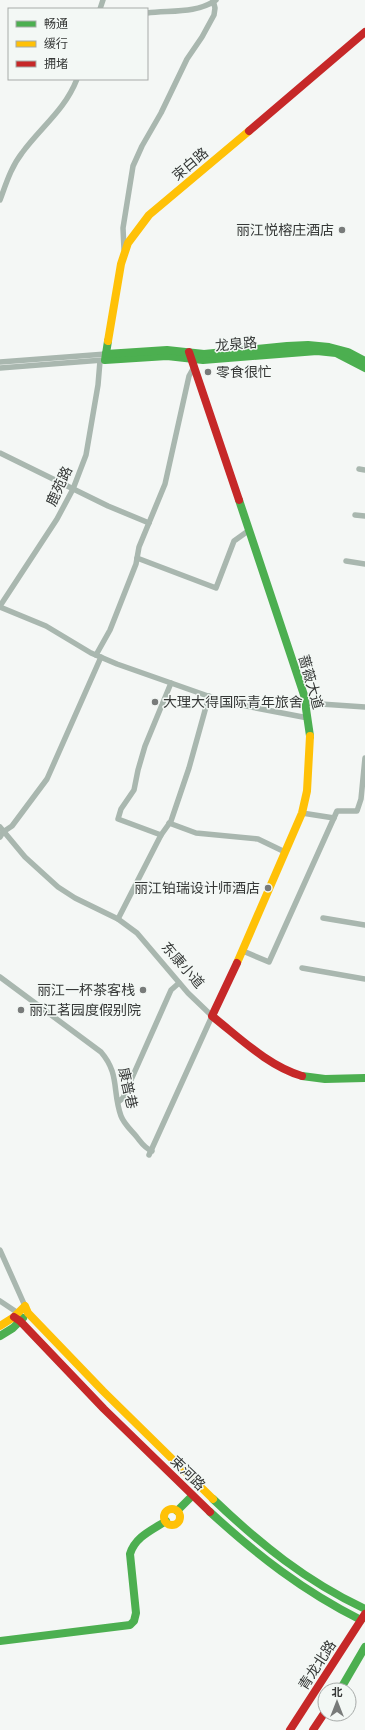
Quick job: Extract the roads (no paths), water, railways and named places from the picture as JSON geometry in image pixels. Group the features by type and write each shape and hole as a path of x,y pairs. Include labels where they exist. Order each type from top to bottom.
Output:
{"main road":[{"name":"束白路","path":"104,358 124,251 133,235 149,215 365,32"},
{"name":"龙泉路","path":"104,358 190,355 317,345 338,348 365,361"},
{"name":"龙泉路","path":"190,355 203,360 317,351 336,354 356,362 365,368"},
{"name":"蔷薇大道","path":"190,355 306,703 310,746 310,768 302,813 269,887 244,951 212,1016"},
{"name":"东康小道","path":"212,1016 280,1067 294,1074 316,1078 365,1078"},
{"path":"0,1326 17,1317 27,1309"},
{"name":"束河路","path":"27,1309 86,1375 239,1524 283,1560 318,1584 352,1604 365,1609"},
{"path":"0,1336 13,1328 17,1317"},
{"name":"束河路","path":"17,1317 78,1384 192,1496 232,1533 276,1569 323,1601 364,1619"},
{"path":"0,1641 130,1625 134,1621 136,1613 130,1554 132,1547 136,1541 166,1521 172,1524 177,1523 180,1516 177,1511 192,1496"},
{"name":"青龙北路","path":"290,1730 364,1619"},
{"path":"345,1682 365,1647"}],"street":[{"path":"124,251 123,228 132,166 161,113 187,58 202,37 214,15 214,0 189,10 148,13"},
{"path":"0,200 15,163 32,139 65,103 76,80"},
{"path":"0,362 104,358"},
{"path":"0,368 104,358"},
{"name":"鹿苑路","path":"0,607 57,519 73,489 86,456 104,358"},
{"path":"1,832 12,826 47,779 110,630 137,558 139,547 165,484 189,376 194,367"},
{"path":"0,453 108,506 149,523"},
{"path":"359,469 365,470"},
{"path":"355,515 365,516"},
{"path":"137,558 216,588 234,541 248,531"},
{"path":"346,561 365,564"},
{"path":"0,607 46,626 99,656 226,702 308,718"},
{"path":"162,835 118,819 121,809 134,790 145,746 171,682"},
{"path":"118,919 169,823 189,768 210,696"},
{"path":"306,703 365,707"},
{"path":"244,951 269,962 337,811 357,811 361,799 365,758"},
{"path":"302,813 334,818"},
{"path":"169,823 196,834 258,839 285,852"},
{"name":"东康小道","path":"1,832 25,857 58,887 75,898 118,919 142,938 212,1016"},
{"path":"323,918 365,925"},
{"path":"302,968 365,980"},
{"name":"康普巷","path":"0,976 101,1052 112,1068 121,1116 150,1153 212,1016"},
{"path":"118,1102 123,1098 171,990 180,982"},
{"path":"0,1250 27,1309"},
{"path":"0,1301 17,1317"}],"place":[{"name":"丽江悦榕庄酒店","path":"342,230"},
{"name":"零食很忙","path":"208,372"},
{"name":"大理大得国际青年旅舍","path":"155,702"},
{"name":"丽江铂瑞设计师酒店","path":"268,888"},
{"name":"丽江一杯茶客栈","path":"143,990"},
{"name":"丽江茗园度假别院","path":"21,1010"}]}
